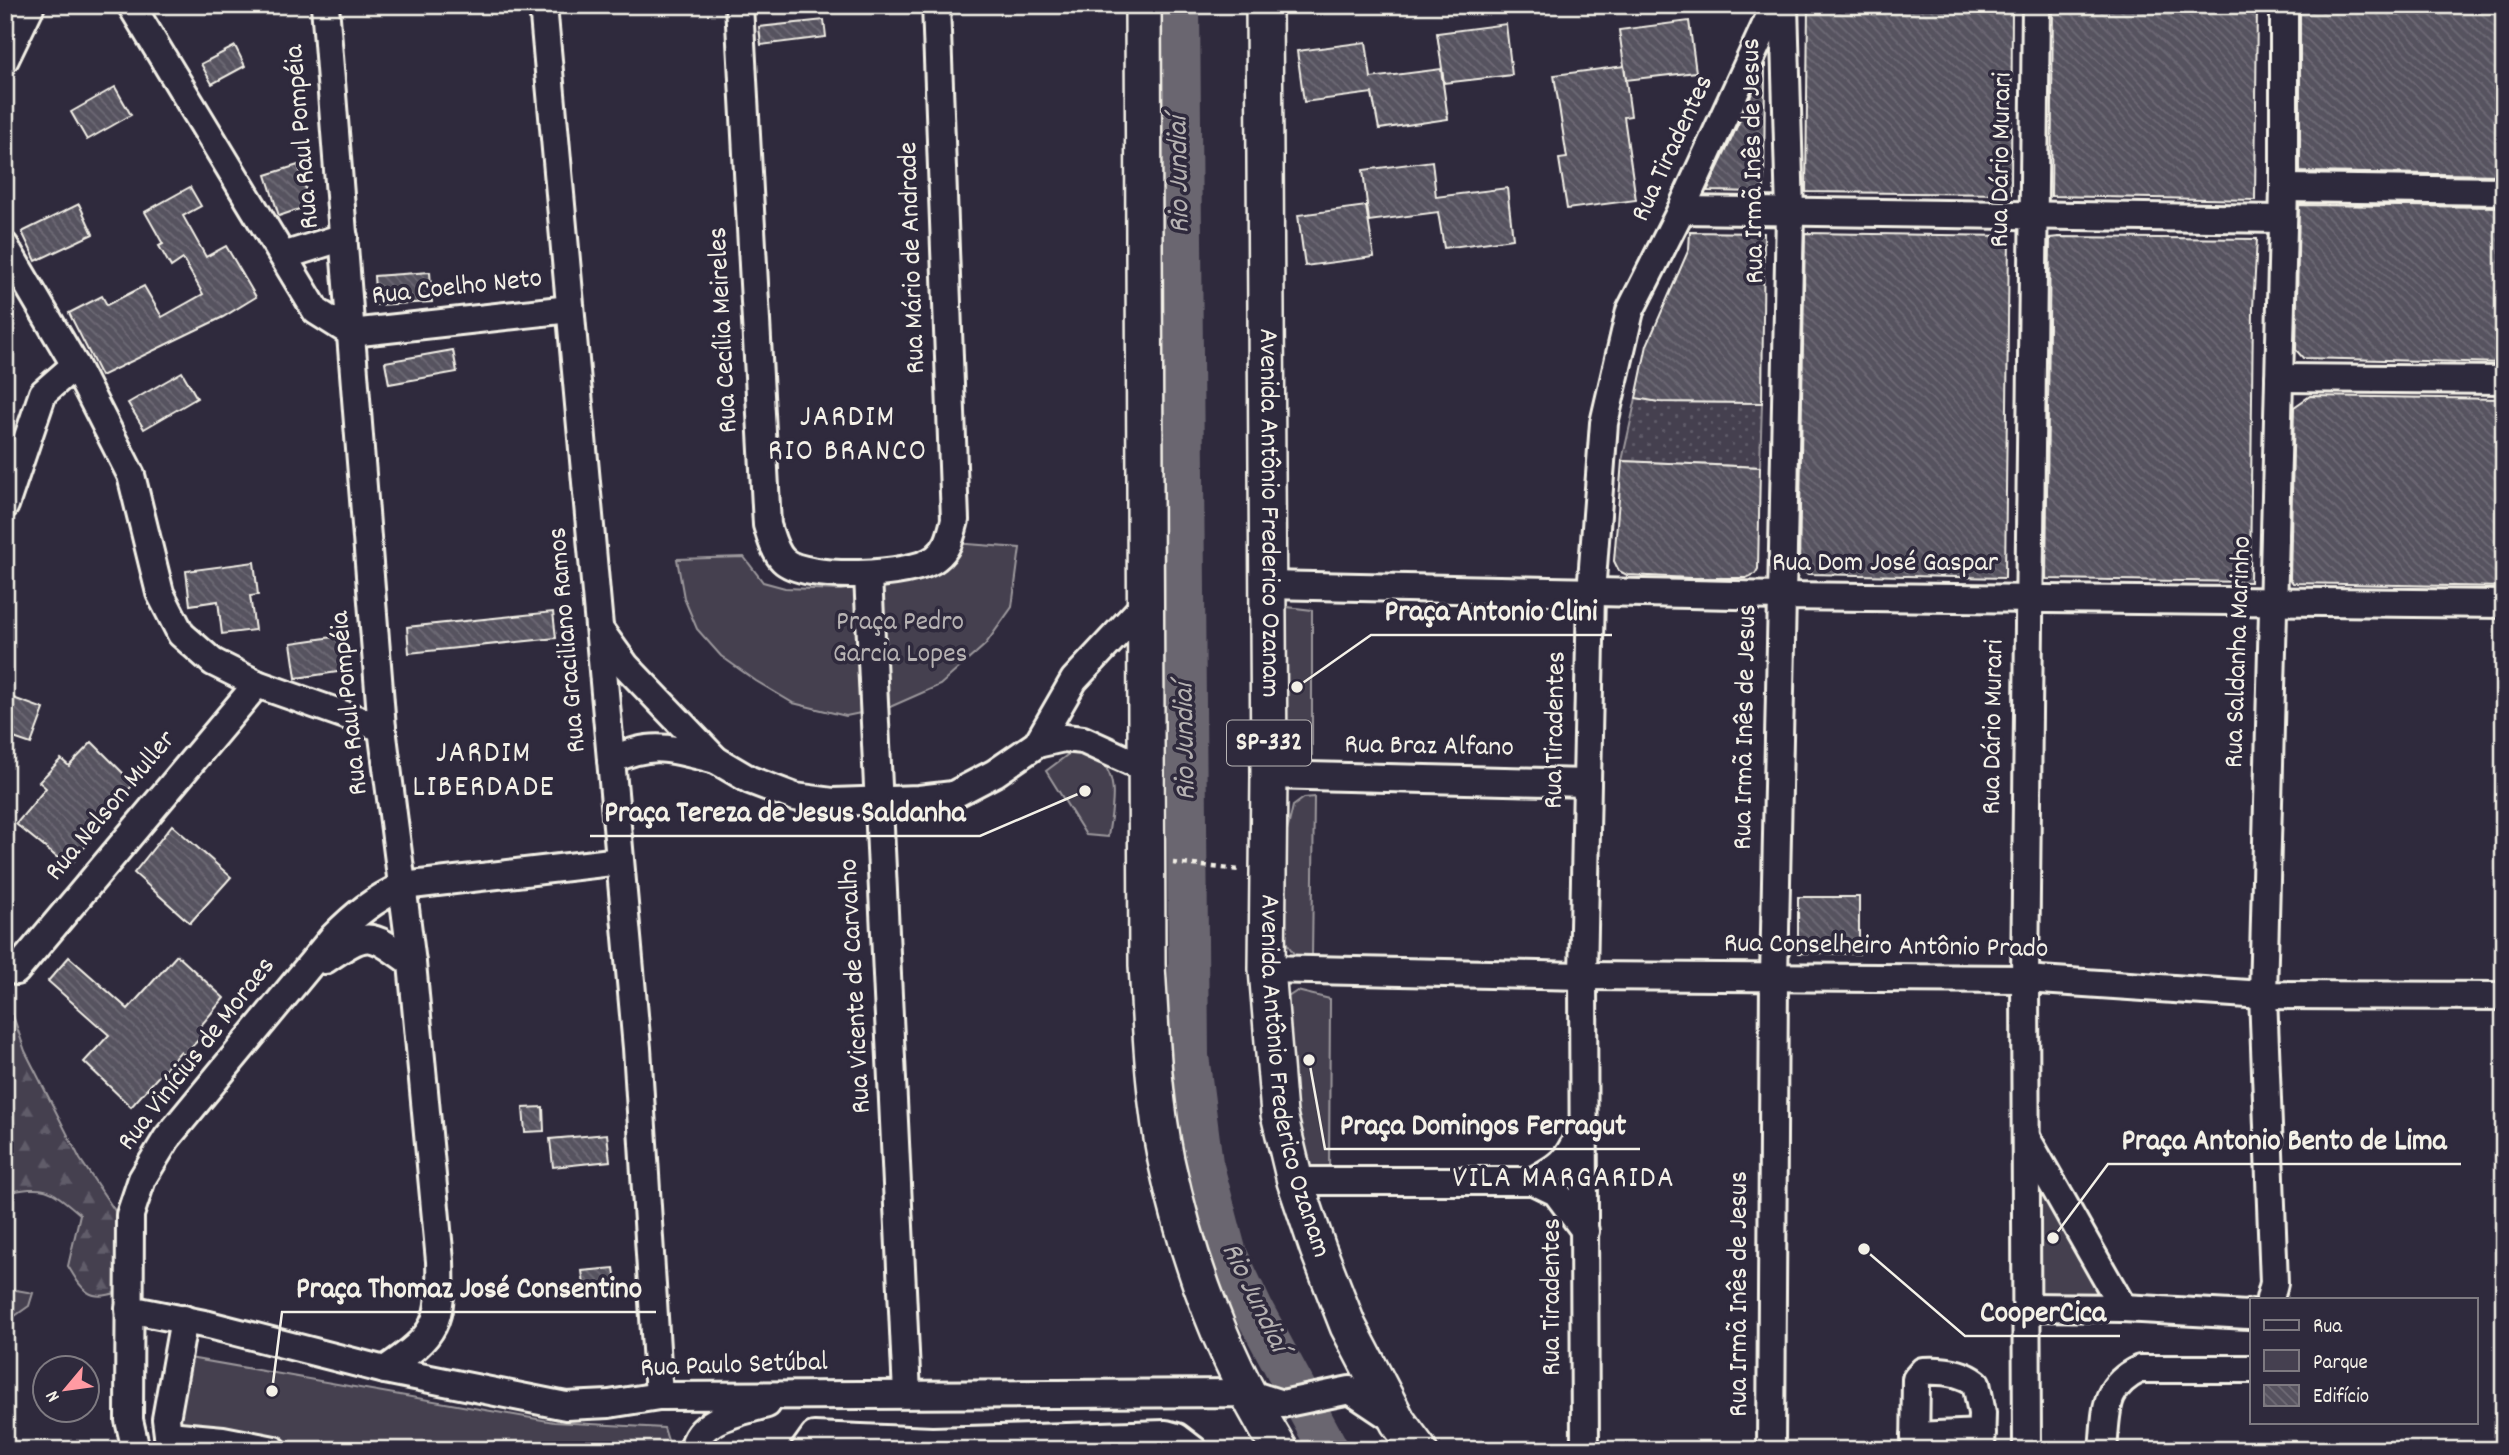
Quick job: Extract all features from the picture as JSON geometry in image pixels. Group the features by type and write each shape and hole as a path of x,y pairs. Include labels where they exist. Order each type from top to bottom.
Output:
{"main road":[{"path":"1143,5 1147,965 1153,1058 1166,1158 1186,1240 1208,1305 1247,1393 1278,1446"},
{"name":"Avenida Antônio Frederico Ozanam","path":"1264,5 1269,775 1267,969 1279,1114 1295,1181 1348,1326 1398,1422 1419,1450"},
{"path":"1278,1446 1282,1404"}],"street":[{"path":"5,60 31,5"},
{"path":"131,5 316,311 351,332"},
{"name":"Rua Raul Pompéia","path":"325,5 382,728 412,963 440,1261 441,1300 433,1328 418,1347 385,1370"},
{"name":"Rua Graciliano Ramos","path":"543,5 638,1062 659,1396"},
{"name":"Rua Cecília Meireles","path":"738,5 767,526 774,546 784,561 798,569 868,576"},
{"name":"Rua Mário de Andrade","path":"868,576 915,568 935,559 948,545 955,520 936,5"},
{"name":"Rua Tiradentes","path":"1585,1450 1583,976 1591,593 1604,423 1630,311 1681,210 1775,5"},
{"name":"Rua Irmã Inês de Jesus","path":"1771,1450 1774,978 1790,213 1784,5"},
{"name":"Rua Dário Murari","path":"2027,1450 2025,979 2036,5"},
{"name":"Rua Saldanha Marinho","path":"2270,1298 2274,1283 2263,995 2284,188 2284,5"},
{"path":"2284,188 2504,191"},
{"path":"1681,210 2282,219"},
{"path":"283,256 344,237"},
{"path":"5,246 75,365 131,475 160,593 181,634 213,662 257,684 382,728"},
{"name":"Rua Coelho Neto","path":"351,332 570,309"},
{"path":"5,505 43,393 75,365"},
{"path":"2279,378 2504,380"},
{"name":"Rua Vicente de Carvalho","path":"868,576 906,1394"},
{"name":"Rua Dom José Gaspar","path":"1267,585 1781,596 2504,604"},
{"path":"1037,744 1074,680 1146,603"},
{"path":"599,629 626,666 716,760 750,780 795,797 833,802 953,795 995,773 1037,744 1065,738 1083,740 1147,769"},
{"name":"Rua Nelson Muller","path":"16,971 257,684"},
{"path":"611,760 649,747 667,748 716,760"},
{"name":"Rua Braz Alfano","path":"1269,775 1587,783"},
{"name":"Rua Vinícius de Moraes","path":"136,1450 129,1419 130,1215 142,1179 167,1138 297,979 358,911 377,898 403,886 620,861"},
{"path":"297,979 358,939 371,938 384,942 412,963"},
{"name":"Rua Conselheiro Antônio Prado","path":"1267,969 1583,976 2025,979 2263,995 2504,996"},
{"path":"1532,1181 1559,1167 1569,1156 1584,1123"},
{"path":"2026,1138 2123,1308"},
{"path":"1295,1181 1532,1181 1556,1192 1585,1231"},
{"path":"2027,1307 2250,1314"},
{"name":"Rua Paulo Setúbal","path":"129,1309 184,1319 385,1370 566,1406 608,1404 659,1396 1247,1393 1282,1404 1350,1391 1398,1422"},
{"path":"184,1319 166,1419 171,1443 274,1450"},
{"path":"2103,1450 2110,1396 2116,1384 2126,1376 2140,1369 2250,1369"},
{"path":"1982,1432 1976,1383 1968,1377 1923,1371 1916,1380 1915,1443 1982,1432 2027,1405"},
{"path":"694,1450 702,1431 713,1423 792,1396"},
{"path":"804,1450 814,1436 932,1441 1166,1434 1177,1437 1195,1450"}],"path":[{"path":"1164,862 1229,870"}],"green space":[{"path":"1636,398 1659,402 1762,403 1760,467 1622,461"},
{"name":"Praça Pedro Garcia Lopes","path":"954,543 1020,548 1012,607 985,645 940,685 890,707 846,716 793,703 721,656 697,629 684,598 677,559 744,557 763,582 785,588 841,590 905,581"},
{"path":"1287,607 1312,610 1312,764 1293,764 1284,755 1281,618"},
{"path":"1078,752 1099,761 1110,776 1113,796 1108,837 1086,835 1046,771 1070,753"},
{"path":"1314,797 1312,958 1296,957 1286,942 1286,836 1293,806 1304,798"},
{"path":"1297,991 1330,999 1329,1173 1310,1167 1301,1160 1285,999"},
{"path":"5,992 25,1051 80,1159 115,1211 124,1243 118,1292 100,1296 87,1292 68,1266 80,1214 61,1198 46,1190 30,1189 5,1193"},
{"path":"2039,1182 2072,1241 2098,1295 2035,1295"},
{"path":"5,1288 33,1293 29,1306 5,1323"},
{"path":"172,1355 554,1422 664,1428 671,1450 213,1450 170,1441"}],"building":[{"path":"1808,5 2012,5 2011,194 1806,192"},
{"path":"2053,5 2257,5 2255,200 2051,196"},
{"path":"2300,5 2504,5 2504,175 2300,172"},
{"path":"824,20 826,37 761,45 759,27"},
{"path":"1689,21 1696,72 1626,80 1619,30"},
{"path":"1506,24 1512,75 1444,83 1437,33"},
{"path":"1366,42 1371,78 1441,69 1448,119 1379,129 1372,93 1304,102 1297,51"},
{"path":"235,46 245,66 212,84 201,64"},
{"path":"1765,64 1764,192 1707,191 1730,142"},
{"path":"1624,66 1631,116 1624,117 1636,200 1567,209 1559,159 1567,158 1554,75"},
{"path":"115,87 131,115 87,140 71,112"},
{"path":"1432,161 1436,197 1507,188 1513,239 1444,248 1438,212 1369,221 1363,170"},
{"path":"298,165 311,205 279,216 266,175"},
{"path":"190,187 201,206 183,216 206,257 226,246 256,297 223,317 101,376 69,313 102,296 107,305 144,286 162,317 203,294 183,259 171,267 159,246 163,244 145,212"},
{"path":"79,204 93,234 36,261 22,232"},
{"path":"2299,205 2504,207 2504,363 2303,358 2296,350"},
{"path":"1366,206 1374,257 1305,266 1298,215"},
{"path":"1690,232 1764,233 1762,403 1659,402 1636,398 1647,345 1689,249"},
{"path":"1805,233 2009,236 2005,578 1808,574 1799,566"},
{"path":"2050,238 2257,239 2253,308 2250,582 2046,579"},
{"path":"430,272 432,302 376,305 374,276"},
{"path":"453,350 457,372 389,384 385,362"},
{"path":"182,372 197,398 144,429 128,403"},
{"path":"2310,396 2504,399 2504,587 2293,583 2290,579 2294,407"},
{"path":"1622,461 1760,467 1758,569 1755,574 1746,578 1691,578 1627,575 1619,571 1614,561"},
{"path":"254,562 258,595 250,596 255,630 222,634 218,601 190,605 186,571"},
{"path":"553,612 556,638 409,653 407,627"},
{"path":"340,636 345,671 296,678 291,643"},
{"path":"5,695 44,709 31,744 5,735"},
{"path":"92,742 134,784 85,834 91,839 69,867 16,824 46,788 39,782 61,759 69,766"},
{"path":"172,825 231,877 190,923 134,873"},
{"path":"1798,897 1859,897 1859,954 1798,953"},
{"path":"177,955 224,998 198,1029 204,1034 184,1055 180,1052 131,1107 84,1062 109,1035 48,981 69,957 128,1009"},
{"path":"543,1107 544,1131 525,1132 523,1108"},
{"path":"607,1134 610,1161 553,1167 550,1139"},
{"path":"614,1268 618,1294 586,1298 582,1271"}],"waterway":[{"name":"Rio Jundiaí","path":"1180,5 1189,1056 1203,1163 1227,1254 1254,1311 1329,1450"}],"place":[{"name":"Praça Antonio Clini","path":"1297,687"},
{"name":"Praça Tereza de Jesus Saldanha","path":"1085,791"},
{"name":"Praça Domingos Ferragut","path":"1309,1060"},
{"name":"Praça Antonio Bento de Lima","path":"2053,1238"},
{"name":"CooperCica","path":"1864,1249"},
{"name":"Praça Thomaz José Consentino","path":"272,1391"}],"district":[{"name":"JARDIM RIO BRANCO","path":"848,436"},
{"name":"JARDIM LIBERDADE","path":"484,772"},
{"name":"VILA MARGARIDA","path":"1564,1180"}]}
